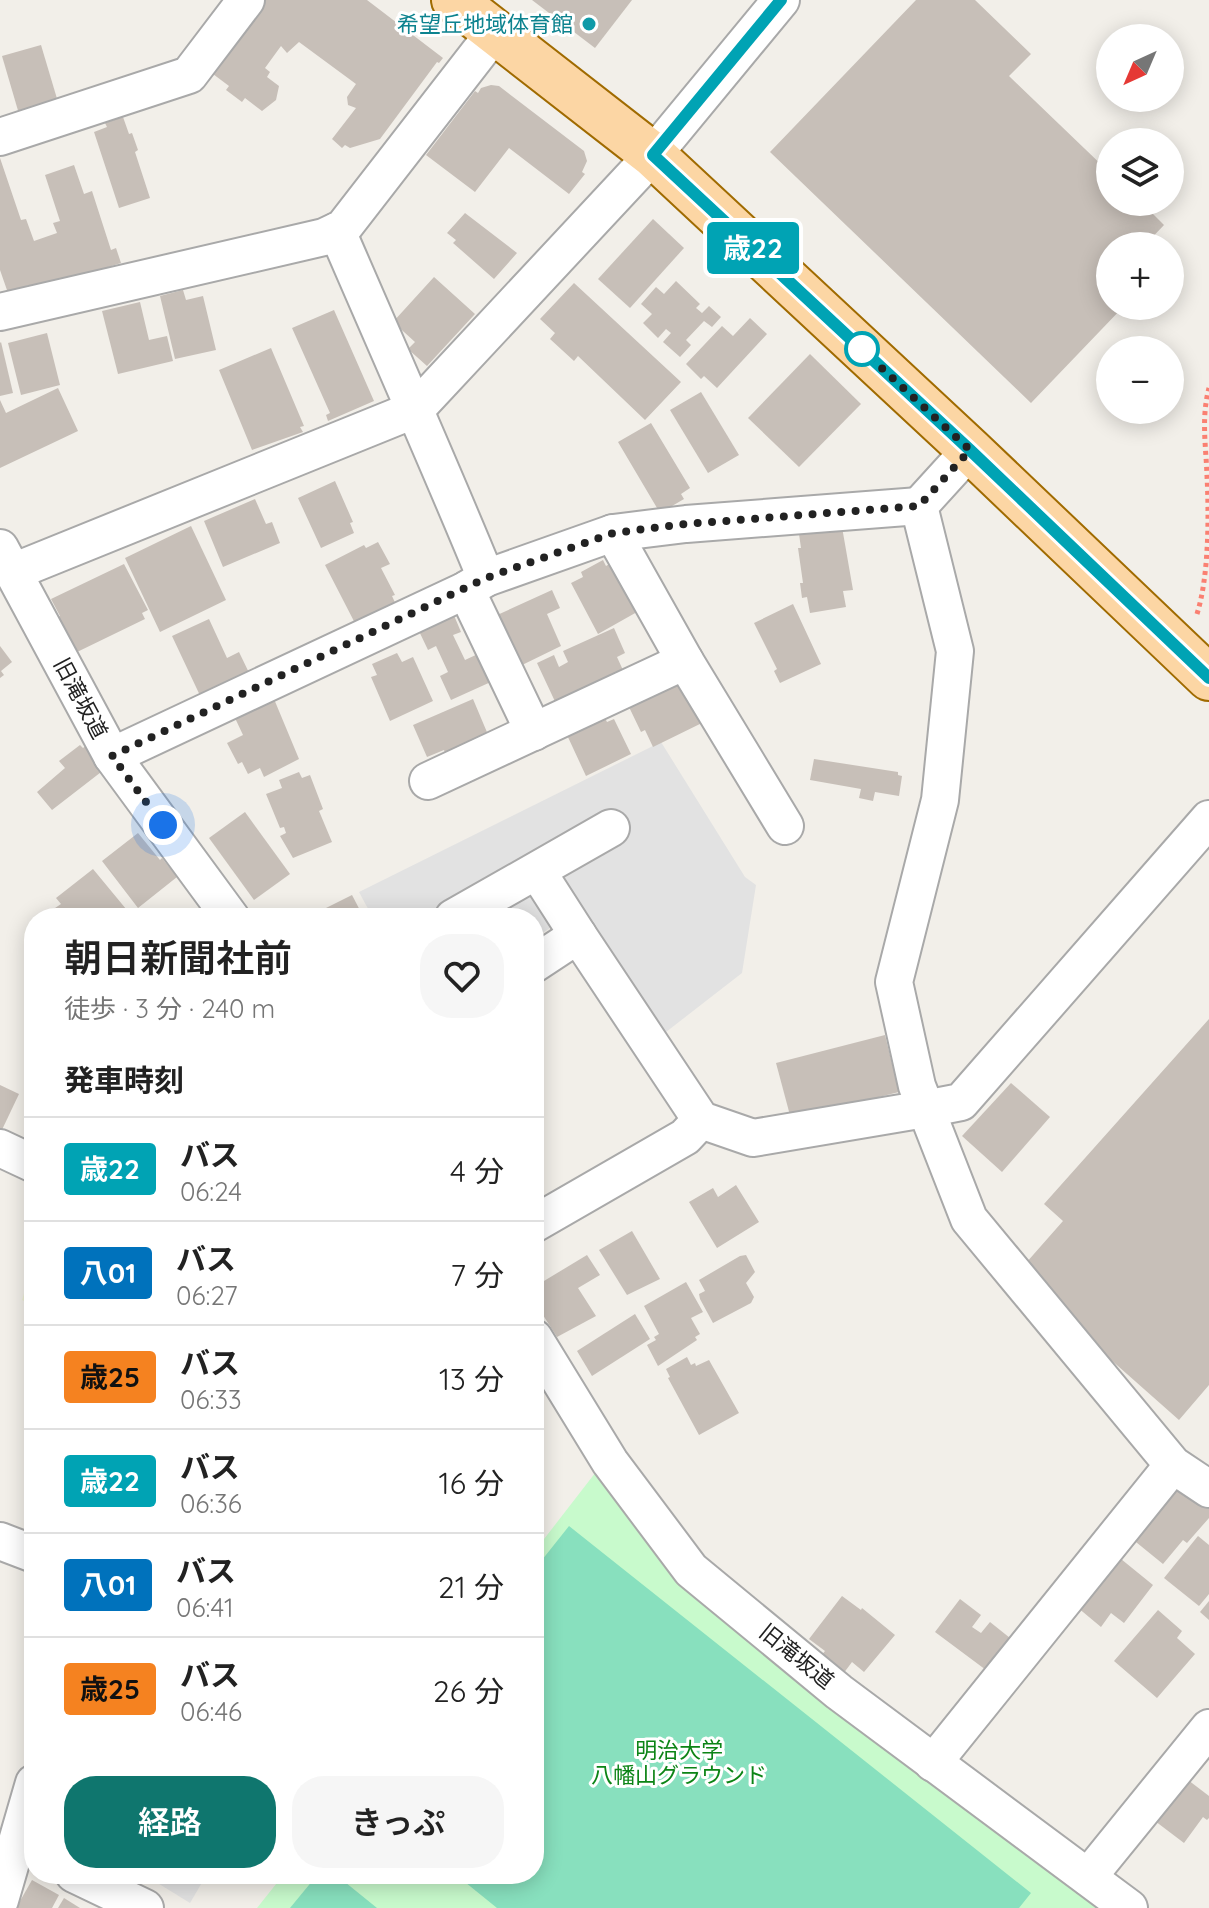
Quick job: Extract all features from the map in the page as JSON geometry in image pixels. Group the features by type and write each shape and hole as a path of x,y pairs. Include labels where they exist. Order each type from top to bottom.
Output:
{"main road":[{"path":"454,0 653,155 1195,665"}],"street":[{"path":"0,137 189,75 246,0"},
{"path":"7,560 416,409 653,155 781,0"},
{"path":"0,312 324,237 343,228 495,32"},
{"path":"337,231 416,409 476,584 534,732"},
{"path":"112,756 476,584 613,533 686,524 919,506 970,450"},
{"path":"919,506 955,651 940,800 894,982 917,1086 969,1219 1173,1465 1209,1489"},
{"path":"613,533 685,661 785,826"},
{"name":"旧滝坂道","path":"7,560 112,756 224,908"},
{"path":"428,781 685,661"},
{"path":"537,871 701,1120 753,1138 961,1102 1209,819"},
{"path":"471,908 611,828"},
{"path":"544,957 578,935"},
{"path":"544,1218 685,1137 701,1120"},
{"path":"0,1148 24,1159"},
{"name":"旧滝坂道","path":"544,1354 610,1462 691,1570 839,1692 1129,1908"},
{"path":"933,1763 1173,1465"},
{"path":"0,1541 24,1550"},
{"path":"1088,1877 1209,1728"},
{"path":"0,1900 24,1853"},
{"path":"95,1884 145,1908"}],"path":[{"path":"1195,665 1206,561 1207,478 1203,410 1209,388"}],"green space":[{"name":"明治大学 八幡山グラウンド","path":"599,1468 681,1582 1099,1908 257,1908 276,1884 544,1884 544,1539"},
{"name":"明治大学 八幡山グラウンド","path":"569,1526 1031,1893 1019,1908 497,1908 467,1884 544,1884 544,1557"},
{"path":"310,1884 347,1884 377,1908 290,1908"}],"shaded area":[{"path":"661,742 745,877 756,885 742,973 666,1032 580,907 544,932 544,908 368,908 359,892"},
{"path":"159,1884 201,1884 190,1903"}],"building":[{"path":"264,0 367,0 443,58 380,139 342,148 332,139 356,108 348,105 347,97 356,84 299,42 287,53 281,46 265,68 270,72 267,77 279,86 276,100 262,111 245,98 242,102 226,90 229,86 213,74"},
{"name":"希望丘地域体育館","path":"532,0 632,0 595,48"},
{"path":"916,0 975,0 1031,54 1009,76 1096,160 1096,216 1155,216 1164,225 1157,232 1096,232 1096,320 1111,320 1031,403 770,152"},
{"path":"41,45 58,102 19,114 2,56"},
{"path":"499,86 584,151 587,161 582,172 585,174 569,194 509,148 475,192 426,155 475,91 478,93 481,88"},
{"path":"123,117 138,150 135,152 150,198 119,208 94,132 107,127 105,123"},
{"path":"0,158 21,220 26,219 34,241 57,233 53,223 60,221 45,175 74,165 84,194 92,191 111,250 116,248 121,263 44,287 43,283 29,285 8,293 0,270"},
{"path":"465,213 517,253 494,279 453,243 456,240 447,233"},
{"path":"653,219 684,248 630,308 598,279"},
{"path":"434,277 475,314 427,366 408,349 415,342 393,322"},
{"path":"676,281 700,304 696,308 702,313 709,306 721,317 712,327 704,321 686,340 691,345 680,357 663,342 671,333 666,329 658,338 643,323 652,314 641,304 656,287 664,294"},
{"path":"574,283 681,382 645,420 578,356 574,361 550,339 555,333 540,319"},
{"path":"183,290 186,300 203,296 216,350 175,359 160,296"},
{"path":"140,302 149,340 167,336 173,361 118,374 102,311"},
{"path":"334,310 374,401 328,421 326,415 330,413 292,328"},
{"path":"750,318 767,334 717,388 704,376 701,379 686,364 722,326 733,336"},
{"path":"47,333 60,385 21,395 8,343"},
{"path":"0,343 13,393 0,396"},
{"path":"271,348 304,426 300,427 303,432 252,450 219,370"},
{"path":"810,354 861,404 799,467 748,418"},
{"path":"58,388 78,431 0,468 0,400 6,413"},
{"path":"701,392 739,455 708,473 670,410"},
{"path":"651,423 690,488 681,494 684,499 660,513 618,442"},
{"path":"335,481 353,522 350,523 354,533 321,548 298,498"},
{"path":"255,499 266,524 272,522 280,543 223,567 204,521"},
{"path":"191,526 226,600 160,632 125,558"},
{"path":"842,527 853,590 843,591 846,607 810,613 807,597 802,598 799,534"},
{"path":"378,542 390,564 381,568 395,595 392,596 398,609 358,629 325,565 364,545 366,548"},
{"path":"603,560 606,566 611,563 637,612 598,634 571,583 583,577 581,572"},
{"path":"124,564 148,610 142,613 145,619 75,653 55,619 60,616 51,599"},
{"path":"552,590 560,608 547,614 561,646 518,667 495,616"},
{"path":"793,604 821,664 780,683 774,671 777,669 754,623"},
{"path":"453,613 461,632 453,635 465,660 480,653 493,681 451,700 440,676 448,672 436,646 428,650 418,629"},
{"path":"209,619 227,658 239,652 253,681 204,704 172,636"},
{"path":"614,628 625,653 617,657 627,679 559,710 537,663 554,655 559,667 568,662 563,651"},
{"path":"0,646 12,662 1,671 4,675 0,678"},
{"path":"397,653 402,662 413,657 433,701 390,721 371,677 377,675 372,664"},
{"path":"687,683 706,721 653,747 645,730 641,732 629,707 678,684 680,687"},
{"path":"274,699 299,759 264,777 260,768 248,774 242,762 238,764 227,743 243,735 235,718"},
{"path":"473,699 489,737 446,756 444,750 427,757 413,725"},
{"path":"605,718 607,722 614,719 631,754 586,776 567,735"},
{"path":"80,745 83,748 87,745 105,769 52,810 37,792 65,768 59,761"},
{"path":"814,759 898,772 902,776 899,796 875,792 873,801 859,798 861,789 810,780"},
{"path":"299,772 302,778 310,775 323,809 319,811 332,842 293,858 280,836 286,833 284,827 280,828 266,794 282,788 279,780"},
{"path":"245,812 290,874 254,900 209,838"},
{"path":"138,833 177,877 138,908 102,861"},
{"path":"93,869 125,908 55,908 61,904 56,898"},
{"path":"352,895 359,908 326,908"},
{"path":"1209,1019 1209,1385 1179,1420 1075,1328 1026,1263 1063,1221 1044,1204"},
{"path":"885,1035 899,1092 791,1119 776,1063"},
{"path":"1011,1083 1050,1117 1002,1172 962,1136"},
{"path":"0,1085 19,1094 0,1134"},
{"path":"736,1185 759,1222 717,1248 689,1202 713,1188 718,1197"},
{"path":"632,1231 660,1279 627,1295 599,1250"},
{"path":"587,1255 600,1275 578,1288 596,1316 557,1337 544,1317 544,1281"},
{"path":"746,1255 755,1272 746,1283 754,1297 751,1303 713,1323 700,1299 699,1294 705,1291 699,1280"},
{"path":"686,1282 703,1312 691,1318 700,1334 695,1337 697,1340 658,1366 647,1345 659,1334 644,1306"},
{"path":"635,1314 650,1339 592,1376 577,1351"},
{"path":"687,1357 691,1365 695,1363 696,1366 709,1360 739,1413 699,1435 666,1369"},
{"path":"1177,1482 1209,1509 1209,1518 1187,1543 1183,1540 1163,1564 1131,1538"},
{"path":"1198,1536 1209,1545 1209,1594 1199,1606 1164,1578"},
{"path":"1121,1559 1153,1585 1124,1623 1111,1613 1101,1627 1077,1607 1105,1565 1112,1571"},
{"path":"842,1596 895,1635 864,1672 852,1662 843,1674 820,1657 825,1651 809,1639"},
{"path":"960,1599 981,1615 972,1627 981,1633 990,1622 1010,1638 986,1670 935,1632"},
{"path":"1209,1601 1209,1620 1200,1612"},
{"path":"1158,1610 1182,1631 1177,1638 1195,1654 1157,1698 1114,1661"},
{"path":"1188,1780 1209,1796 1209,1818 1203,1817 1184,1843 1155,1821"},
{"path":"30,1884 39,1884 59,1895 52,1908 16,1908"},
{"path":"64,1898 80,1908 58,1908"}],"bus line":[{"name":"歳22","path":"781,0 653,155 1209,678"}],"place":[{"name":"希望丘地域体育館","path":"589,24"}],"route":[{"path":"163,825 112,756 486,578 613,533 686,524 919,506 970,450 857,345 862,349"}]}
